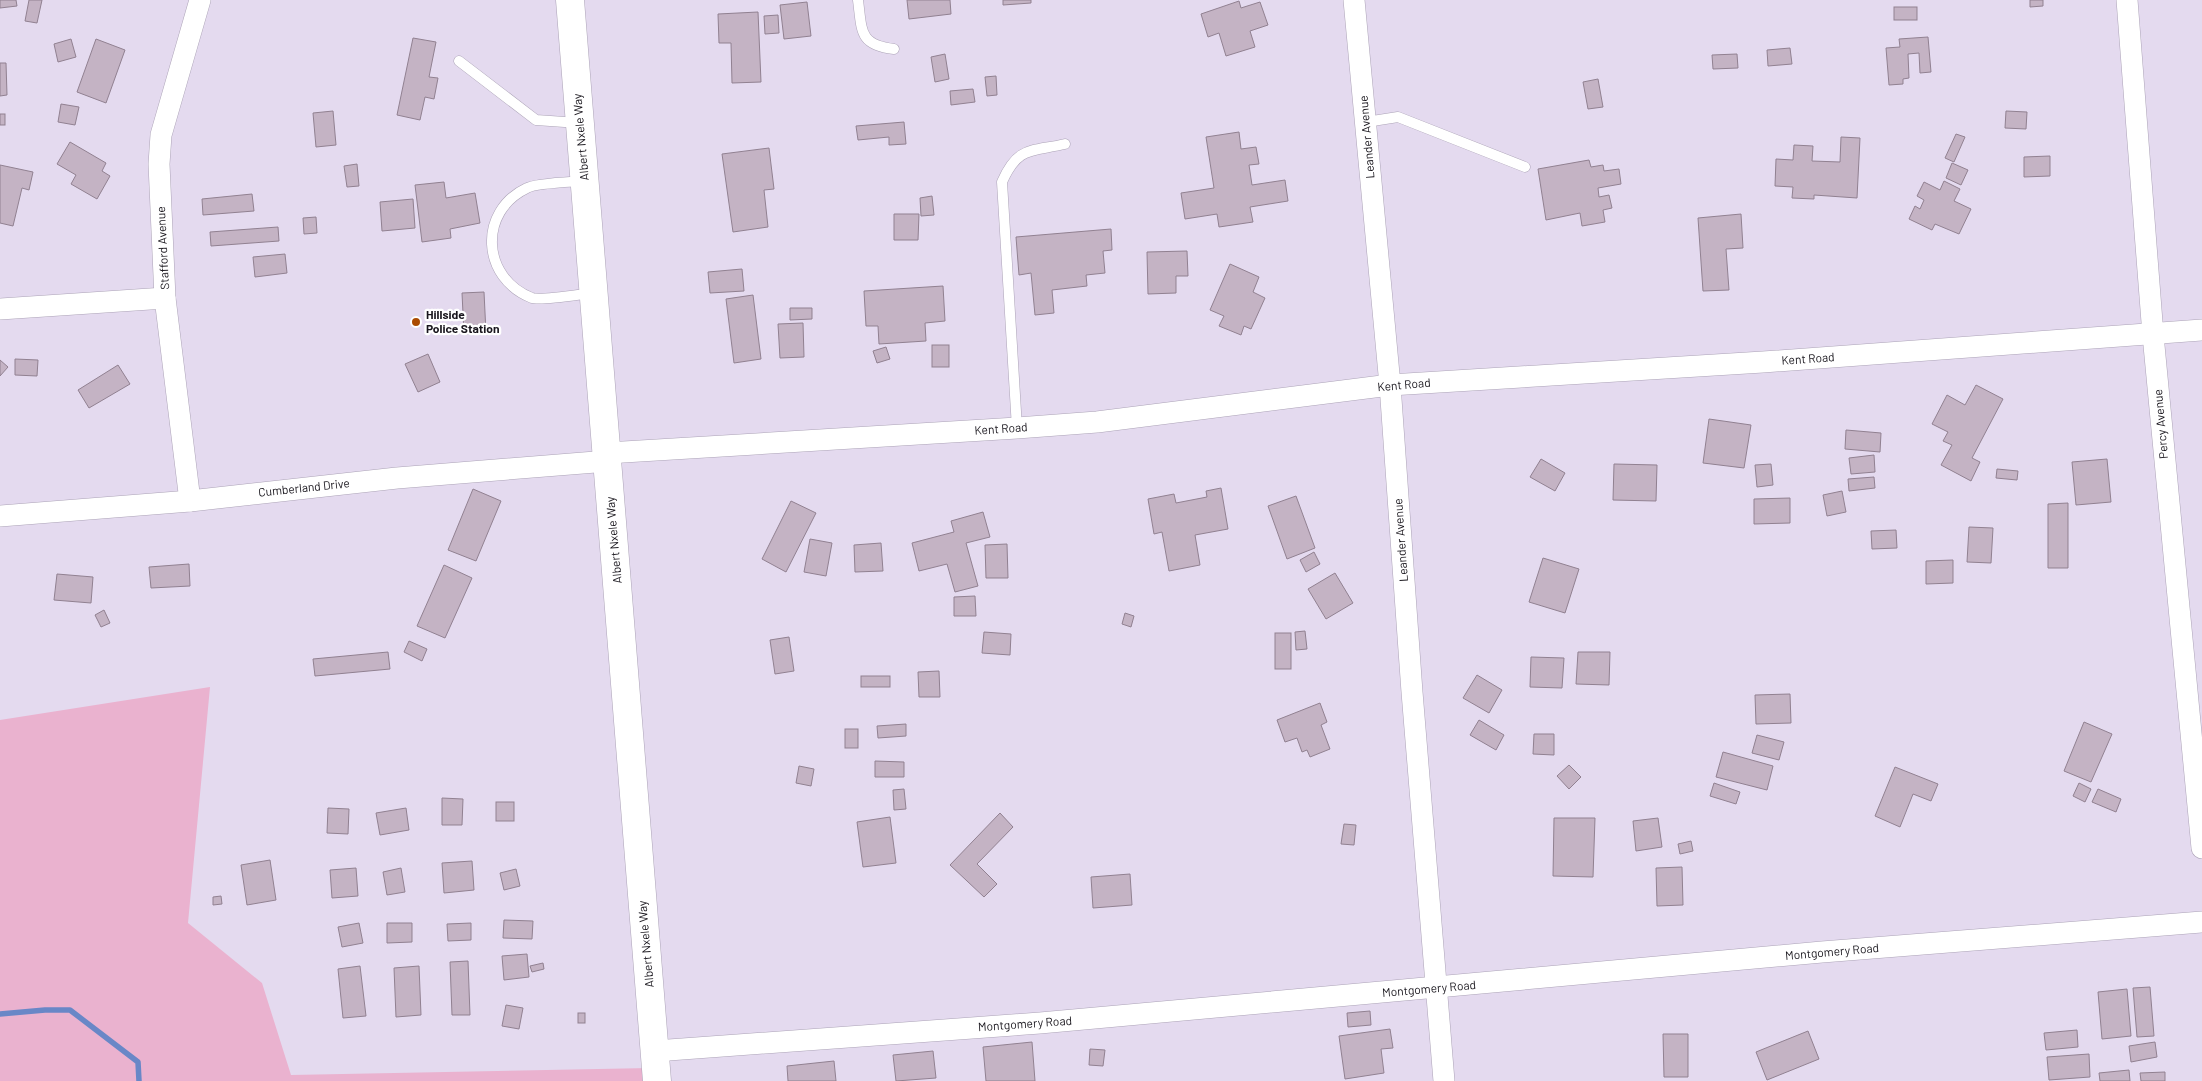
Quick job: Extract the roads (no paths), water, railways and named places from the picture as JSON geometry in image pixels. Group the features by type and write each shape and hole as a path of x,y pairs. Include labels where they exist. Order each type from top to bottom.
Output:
{"main road":[{"name":"Albert Nxele Way","path":"570,0 656,1081"}],"street":[{"name":"Stafford Avenue","path":"190,501 165,298 159,164 161,135 200,0"},
{"name":"Leander Avenue","path":"1354,0 1390,386 1412,692 1444,1081"},
{"name":"Percy Avenue","path":"2126,0 2153,334 2202,848"},
{"path":"0,309 165,298"},
{"name":"Kent Road","path":"607,457 1097,422 1390,386 2202,330"},
{"name":"Cumberland Drive","path":"0,516 190,501 607,457"},
{"name":"Montgomery Road","path":"655,1051 1040,1023 1822,952 2202,922"}],"lane":[{"path":"858,0 861,29 868,41 878,47 894,49"},
{"path":"459,61 536,120 580,123"},
{"path":"1366,122 1398,117 1524,167"},
{"path":"1017,428 1002,182 1009,166 1020,154 1065,144"},
{"path":"584,181 527,187 495,219 492,245 494,264 509,284 534,299 594,293"}],"waterway":[{"path":"0,1014 70,1010 138,1062 139,1081"}],"place":[{"name":"Hillside Police Station","path":"416,322"}]}
